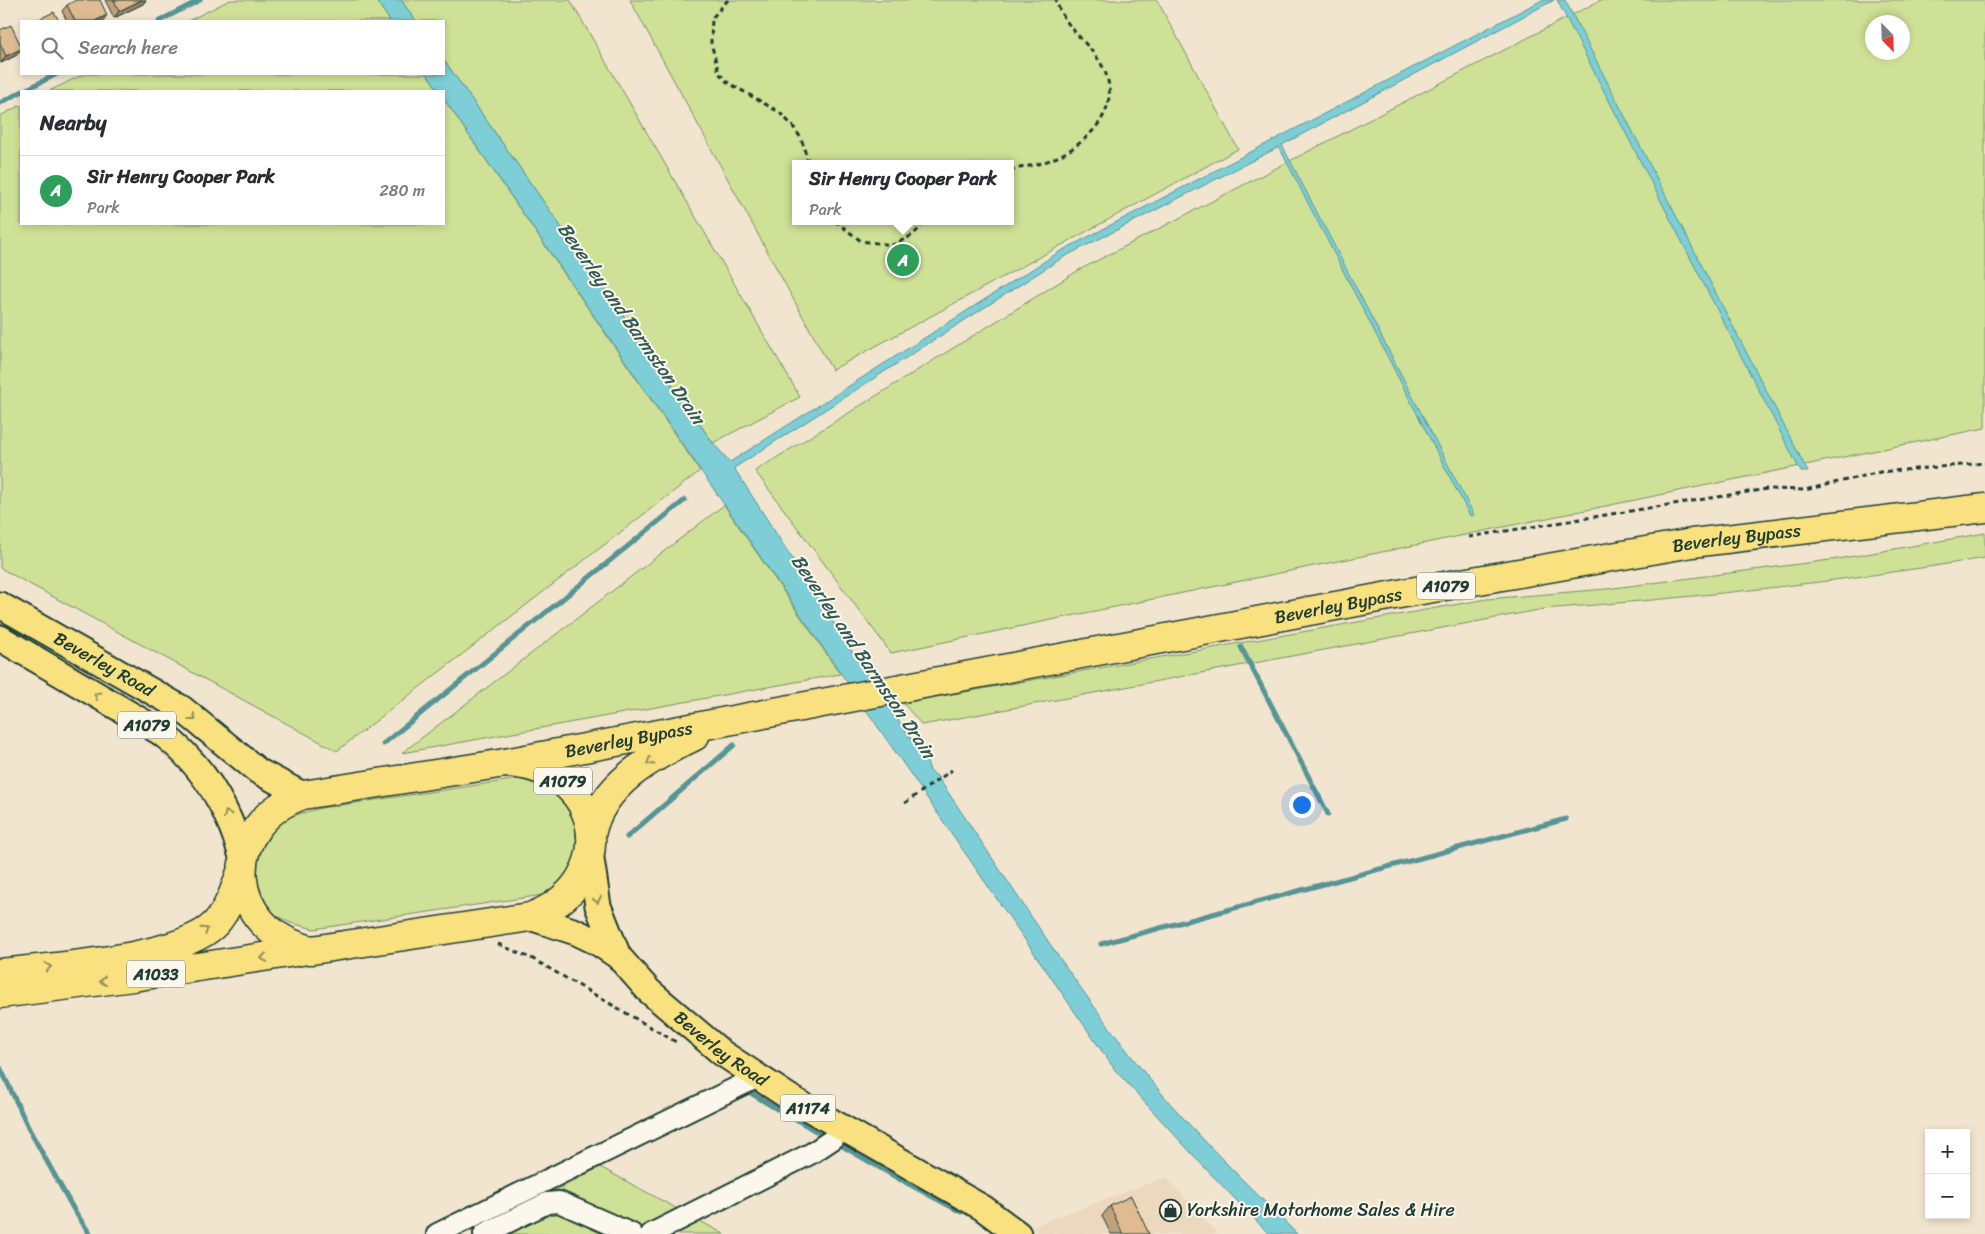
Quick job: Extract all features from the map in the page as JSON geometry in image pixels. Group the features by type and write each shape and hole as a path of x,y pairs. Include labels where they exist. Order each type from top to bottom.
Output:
{"highway":[{"name":"Beverley Bypass","path":"505,763 1410,592 1692,544 1985,508"},
{"name":"Beverley Bypass","path":"591,843 594,817 603,802 618,785 657,757 724,723"},
{"name":"A1079","path":"505,763 526,764 546,770 563,781 577,796 587,815 591,843 586,870 564,900 548,910 530,917 312,950 296,946 280,939 267,929 256,916 248,902 243,864 250,838 263,818 275,808 303,795 505,763"},
{"name":"A1033","path":"0,973 128,956 181,943 203,933 216,923 234,892 243,864"},
{"name":"A1033","path":"0,994 171,972 312,950"}],"main road":[{"name":"Beverley Road","path":"0,605 181,708 258,770 303,795"},
{"name":"Beverley Road","path":"0,638 160,732 180,747 214,788 237,836 243,864"},
{"name":"Beverley Road","path":"591,843 598,906 606,931 618,956 648,991 722,1053 841,1126 983,1208 1018,1234"},
{"name":"Beverley Road","path":"530,917 576,932 618,956"}],"lane":[{"path":"437,1234 758,1076"},
{"path":"651,1234 812,1153 834,1139 841,1126"},
{"path":"484,1234 547,1203 559,1202 632,1234"}],"path":[{"path":"728,0 712,18 711,43 719,73 727,82 778,112 792,125 801,138 808,160"},
{"path":"1014,169 1055,158 1085,139 1101,120 1111,101 1108,76 1099,60 1068,24 1056,0"},
{"path":"840,225 861,241 893,245 913,235 922,225"},
{"path":"1469,537 1766,489 1805,490 1880,472 1985,463"},
{"path":"905,803 952,770"},
{"path":"497,944 533,959 680,1045"}],"shaded area":[{"path":"1166,1177 1218,1234 1039,1234 1032,1226"}],"green space":[{"path":"230,0 376,0 389,20 190,20"},
{"path":"401,0 570,0 800,397 713,443 445,61 445,20 415,20"},
{"path":"630,0 1157,0 1238,149 832,370"},
{"path":"1601,0 1985,0 1985,428 891,653 755,471 1079,270"},
{"path":"82,75 428,75 438,90 51,90"},
{"path":"445,100 700,471 337,751 0,568 0,116 20,106 20,225 445,225"},
{"path":"724,505 840,674 402,753"},
{"path":"1985,533 1985,558 1930,567 1655,600 1544,609 922,725 903,703 1487,599 1606,589 1838,559"},
{"path":"518,779 542,787 567,806 579,840 578,857 573,869 543,895 314,929 291,923 269,912 258,889 255,867 261,840 284,818 321,808"},
{"path":"600,1167 724,1234 473,1234"}],"water":[{"path":"376,0 401,0 415,20 389,20"},
{"path":"1542,0 1554,0 1282,145 1474,515 1470,516 1279,147 1062,258 734,468 864,670 928,764 930,771 937,776 1056,953 1106,1023 1170,1104 1297,1234 1269,1234 1115,1070 445,100 445,90 438,90 428,75 445,75 445,61 713,443 730,462 1059,252"},
{"path":"1557,0 1565,0 1808,472 1801,472"}],"building":[{"path":"76,0 100,0 107,15 97,20 74,20 67,5"},
{"path":"114,0 142,0 119,11"},
{"path":"54,12 58,20 37,20"},
{"path":"11,25 20,44 20,49 6,56 0,43 0,30"},
{"path":"1131,1196 1149,1234 1123,1234 1110,1206"}],"waterway":[{"path":"161,20 200,0"},
{"path":"25,90 55,75"},
{"path":"0,103 20,93"},
{"path":"383,744 685,500"},
{"path":"1241,647 1328,814"},
{"path":"627,837 734,745"},
{"path":"1101,944 1566,819"},
{"path":"0,1067 30,1131 74,1210 90,1234"},
{"path":"749,1092 777,1109"},
{"path":"784,1112 826,1137"},
{"path":"839,1144 901,1180"},
{"path":"905,1182 961,1212"}],"place":[{"name":"Sir Henry Cooper Park","path":"903,260"},
{"name":"Yorkshire Motorhome Sales & Hire","path":"1171,1210"}],"water label":[{"name":"Beverley and Barmston Drain","path":"632,323"},
{"name":"Beverley and Barmston Drain","path":"864,656"}]}
